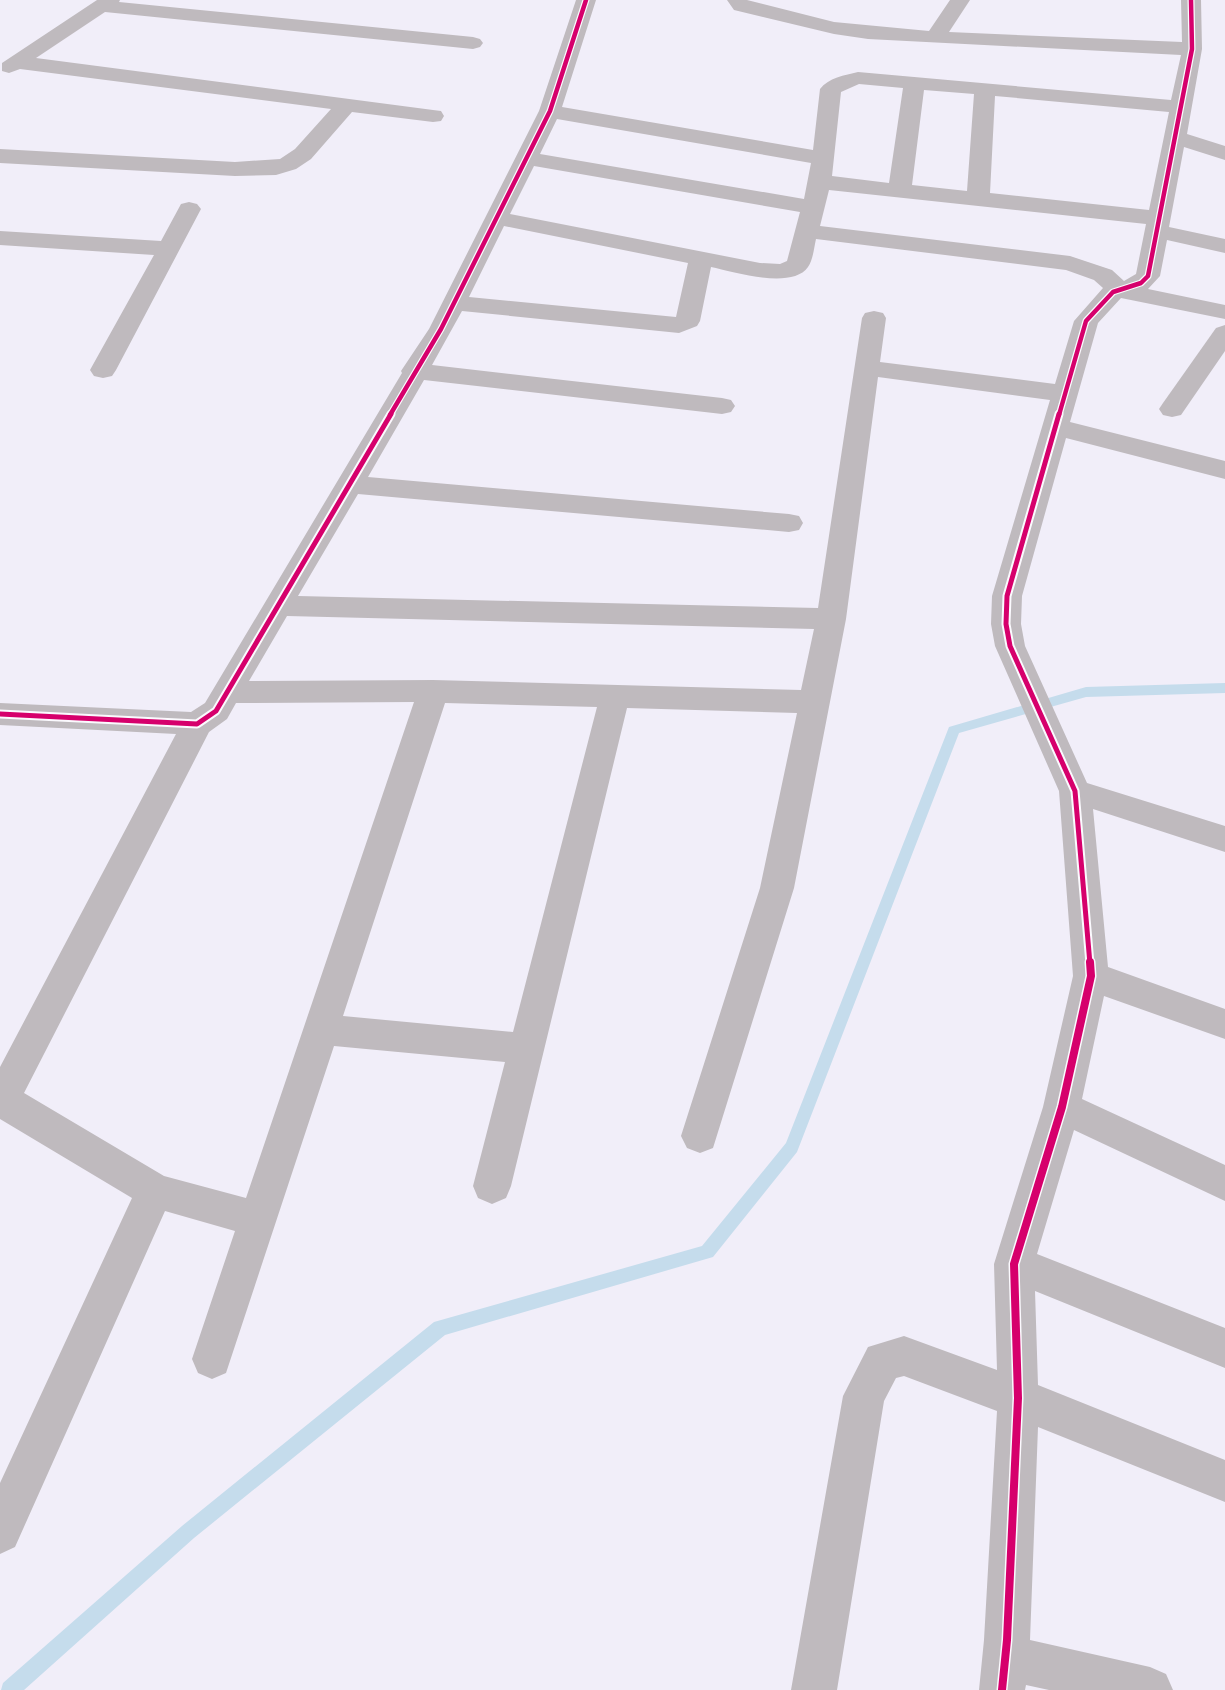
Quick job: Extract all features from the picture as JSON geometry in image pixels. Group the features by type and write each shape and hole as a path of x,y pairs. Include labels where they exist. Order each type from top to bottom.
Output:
{"street":[{"path":"258,1219 155,1191 1,1100 197,724 216,711 228,692 454,303 550,111 586,0"},
{"path":"736,0 741,6 868,33 1192,49"},
{"path":"935,38 960,0"},
{"path":"1149,1690 1004,1673 1018,1398 1014,1264 1062,1107 1091,976 1075,791 1010,646 1006,624 1007,596 1086,321 1104,300 1120,290 1142,283 1148,276 1192,49 1191,0"},
{"path":"8,67 105,3 473,43"},
{"path":"8,67 433,116"},
{"path":"497,218 760,270 777,272 794,268 798,264 820,182 831,89 858,78 985,89 1178,122 1225,153"},
{"path":"900,189 914,82"},
{"path":"978,197 985,89"},
{"path":"0,156 235,169 276,168 288,164 303,154 348,105"},
{"path":"550,111 823,158"},
{"path":"526,158 813,207"},
{"path":"820,182 978,197 1158,225 1225,246"},
{"path":"103,370 189,209"},
{"path":"806,231 1070,264 1103,275 1120,290 1225,312"},
{"path":"0,238 169,249"},
{"path":"454,303 679,326 688,321 701,258"},
{"path":"700,1136 777,888 831,618 874,318"},
{"path":"1172,409 1225,333"},
{"path":"866,368 1066,394"},
{"path":"414,371 722,406"},
{"path":"1056,427 1225,470"},
{"path":"350,484 789,523"},
{"path":"278,606 831,618"},
{"path":"228,692 433,691 813,702"},
{"path":"212,1359 433,691"},
{"path":"492,1186 615,696"},
{"path":"0,714 197,724"},
{"path":"1075,791 1225,839"},
{"path":"1091,976 1225,1024"},
{"path":"321,1029 527,1049"},
{"path":"1062,1107 1225,1184"},
{"path":"0,1532 155,1191"},
{"path":"1014,1264 1225,1348"},
{"path":"814,1690 864,1396 883,1361 904,1356 1018,1398 1225,1481"}],"waterway":[{"path":"10,1690 188,1532 440,1328 707,1252 792,1147 954,730 1086,692 1225,688"}],"cycle path":[{"path":"0,714 197,724 216,711 441,329 550,111 586,0"},
{"path":"1002,1690 1007,1640 1018,1398 1014,1264 1062,1107 1091,976 1075,791 1010,646 1006,624 1007,596 1086,321 1113,292 1141,283 1148,276 1192,49 1191,0"}]}
